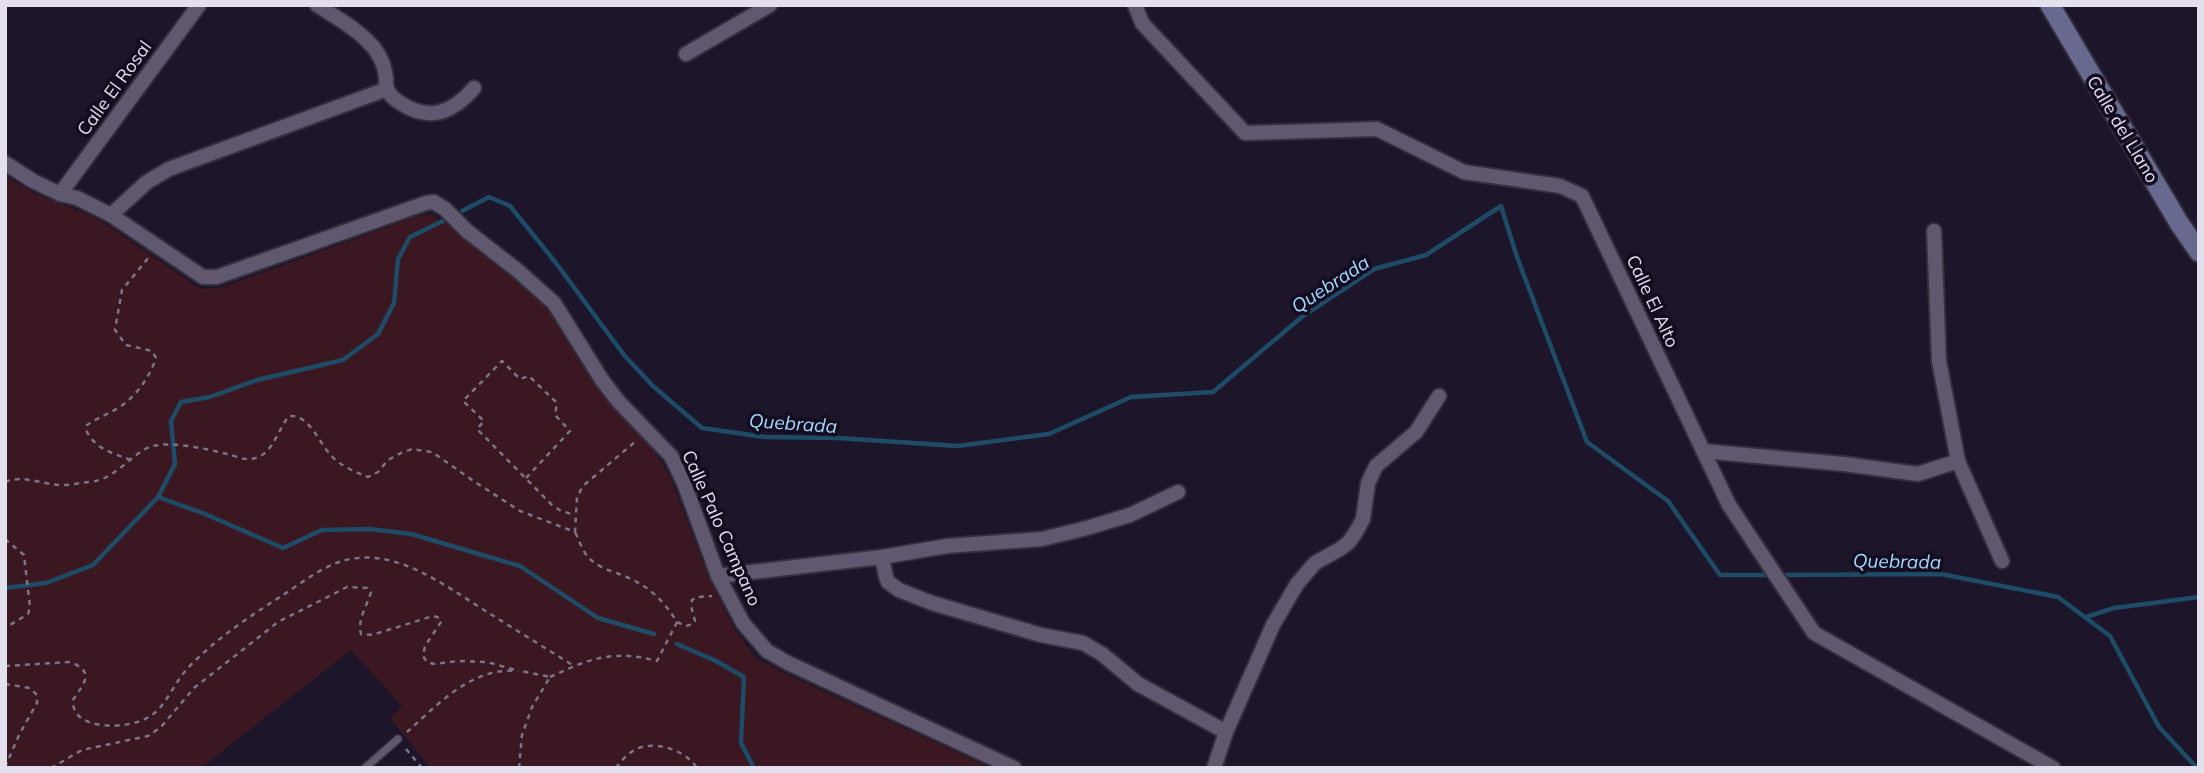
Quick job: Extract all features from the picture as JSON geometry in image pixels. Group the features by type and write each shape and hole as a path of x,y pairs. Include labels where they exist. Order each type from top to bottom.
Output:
{"main road":[{"name":"Calle del Llano","path":"2050,5 2179,223 2199,252"}],"street":[{"name":"Calle El Rosal","path":"60,194 199,5"},
{"path":"317,5 363,36 376,50 382,61 387,89 396,100 411,109 424,114 439,113 463,101 474,89"},
{"path":"686,54 770,5"},
{"name":"Calle El Alto","path":"1135,5 1142,23 1245,133 1377,129 1464,172 1560,186 1582,196 1729,505 1814,633 2053,768"},
{"path":"111,215 147,182 169,169 387,89"},
{"name":"Calle Palo Campano","path":"5,163 33,181 111,215 203,277 212,278 434,202 451,213 467,231 546,294 618,401 671,457 681,476 718,576 750,633 766,651 1014,768"},
{"path":"1934,231 1938,361 1958,461 2002,561"},
{"path":"1214,768 1226,732 1273,625 1297,584 1315,563 1349,542 1363,519 1368,484 1376,467 1416,432 1438,396"},
{"path":"1703,451 1918,474 1958,461"},
{"path":"718,576 947,546 1042,539 1130,515 1178,492"},
{"path":"883,556 886,578 899,590 1018,629 1083,643 1102,654 1138,684 1226,732"},
{"path":"2020,768 2029,754"}],"lane":[{"path":"365,768 398,739"}],"path":[{"path":"131,460 99,448 86,430 87,425 119,407 139,389 152,370 156,358 152,351 126,345 115,330 122,290 158,246"},
{"path":"526,478 570,431 555,415 557,403 529,376 520,380 502,361 463,401 484,421 477,429 551,504 561,511 575,515"},
{"path":"5,482 17,477 62,485 94,482 121,469 150,446 160,444 214,451 246,460 255,458 265,453 289,416 296,415 304,419 335,460 354,472 368,477 401,453 412,449 432,452 520,511 575,532"},
{"path":"647,431 583,486 577,497 575,532 586,555 597,565 633,580 654,593 677,622 686,626 695,621 692,600 697,597 727,594"},
{"path":"5,539 24,555 30,607 28,614 5,628"},
{"path":"5,666 70,662 80,666 86,674 86,681 73,700 75,713 83,720 122,726 146,719 158,710 179,677 204,650 239,623 337,562 376,558 402,565 441,582 574,666"},
{"path":"51,768 82,750 148,736 161,727 194,688 278,622 347,587 367,588 371,592 359,629 361,634 372,635 433,616 440,618 442,622 425,646 423,656 427,662 487,662 550,677"},
{"path":"519,768 522,735 532,707 550,677 608,655 657,661 677,622"},
{"path":"422,768 398,739 443,700 470,681 506,670 519,671"},
{"path":"5,684 30,688 37,695 37,703 5,767"},
{"path":"616,768 624,757 641,747 656,746 681,753 692,759 697,768"}],"shaded area":[{"path":"5,176 36,194 95,217 201,289 223,287 415,217 431,214 450,225 542,300 596,384 655,452 670,477 706,570 733,627 756,658 991,768 431,768 390,718 402,706 351,650 201,768 5,768"}],"waterway":[{"name":"Quebrada","path":"462,211 489,197 510,206 624,355 653,386 702,428 765,437 838,438 958,446 1049,434 1131,397 1213,392 1303,316 1374,269 1426,255 1501,206 1517,257 1587,442 1668,501 1720,575 1768,575"},
{"path":"5,588 46,583 93,565 158,497 175,464 171,421 181,402 210,397 257,380 343,360 378,334 394,303 398,259 410,237 447,219"},
{"path":"158,497 283,548 322,530 370,529 411,534 520,566 598,618 654,634"},
{"name":"Quebrada","path":"1782,575 1941,574 2058,597 2110,636 2159,727 2197,768"},
{"name":"Quebrada","path":"2086,617 2114,608 2199,597"},
{"path":"677,644 744,677 741,743 754,768"}]}
